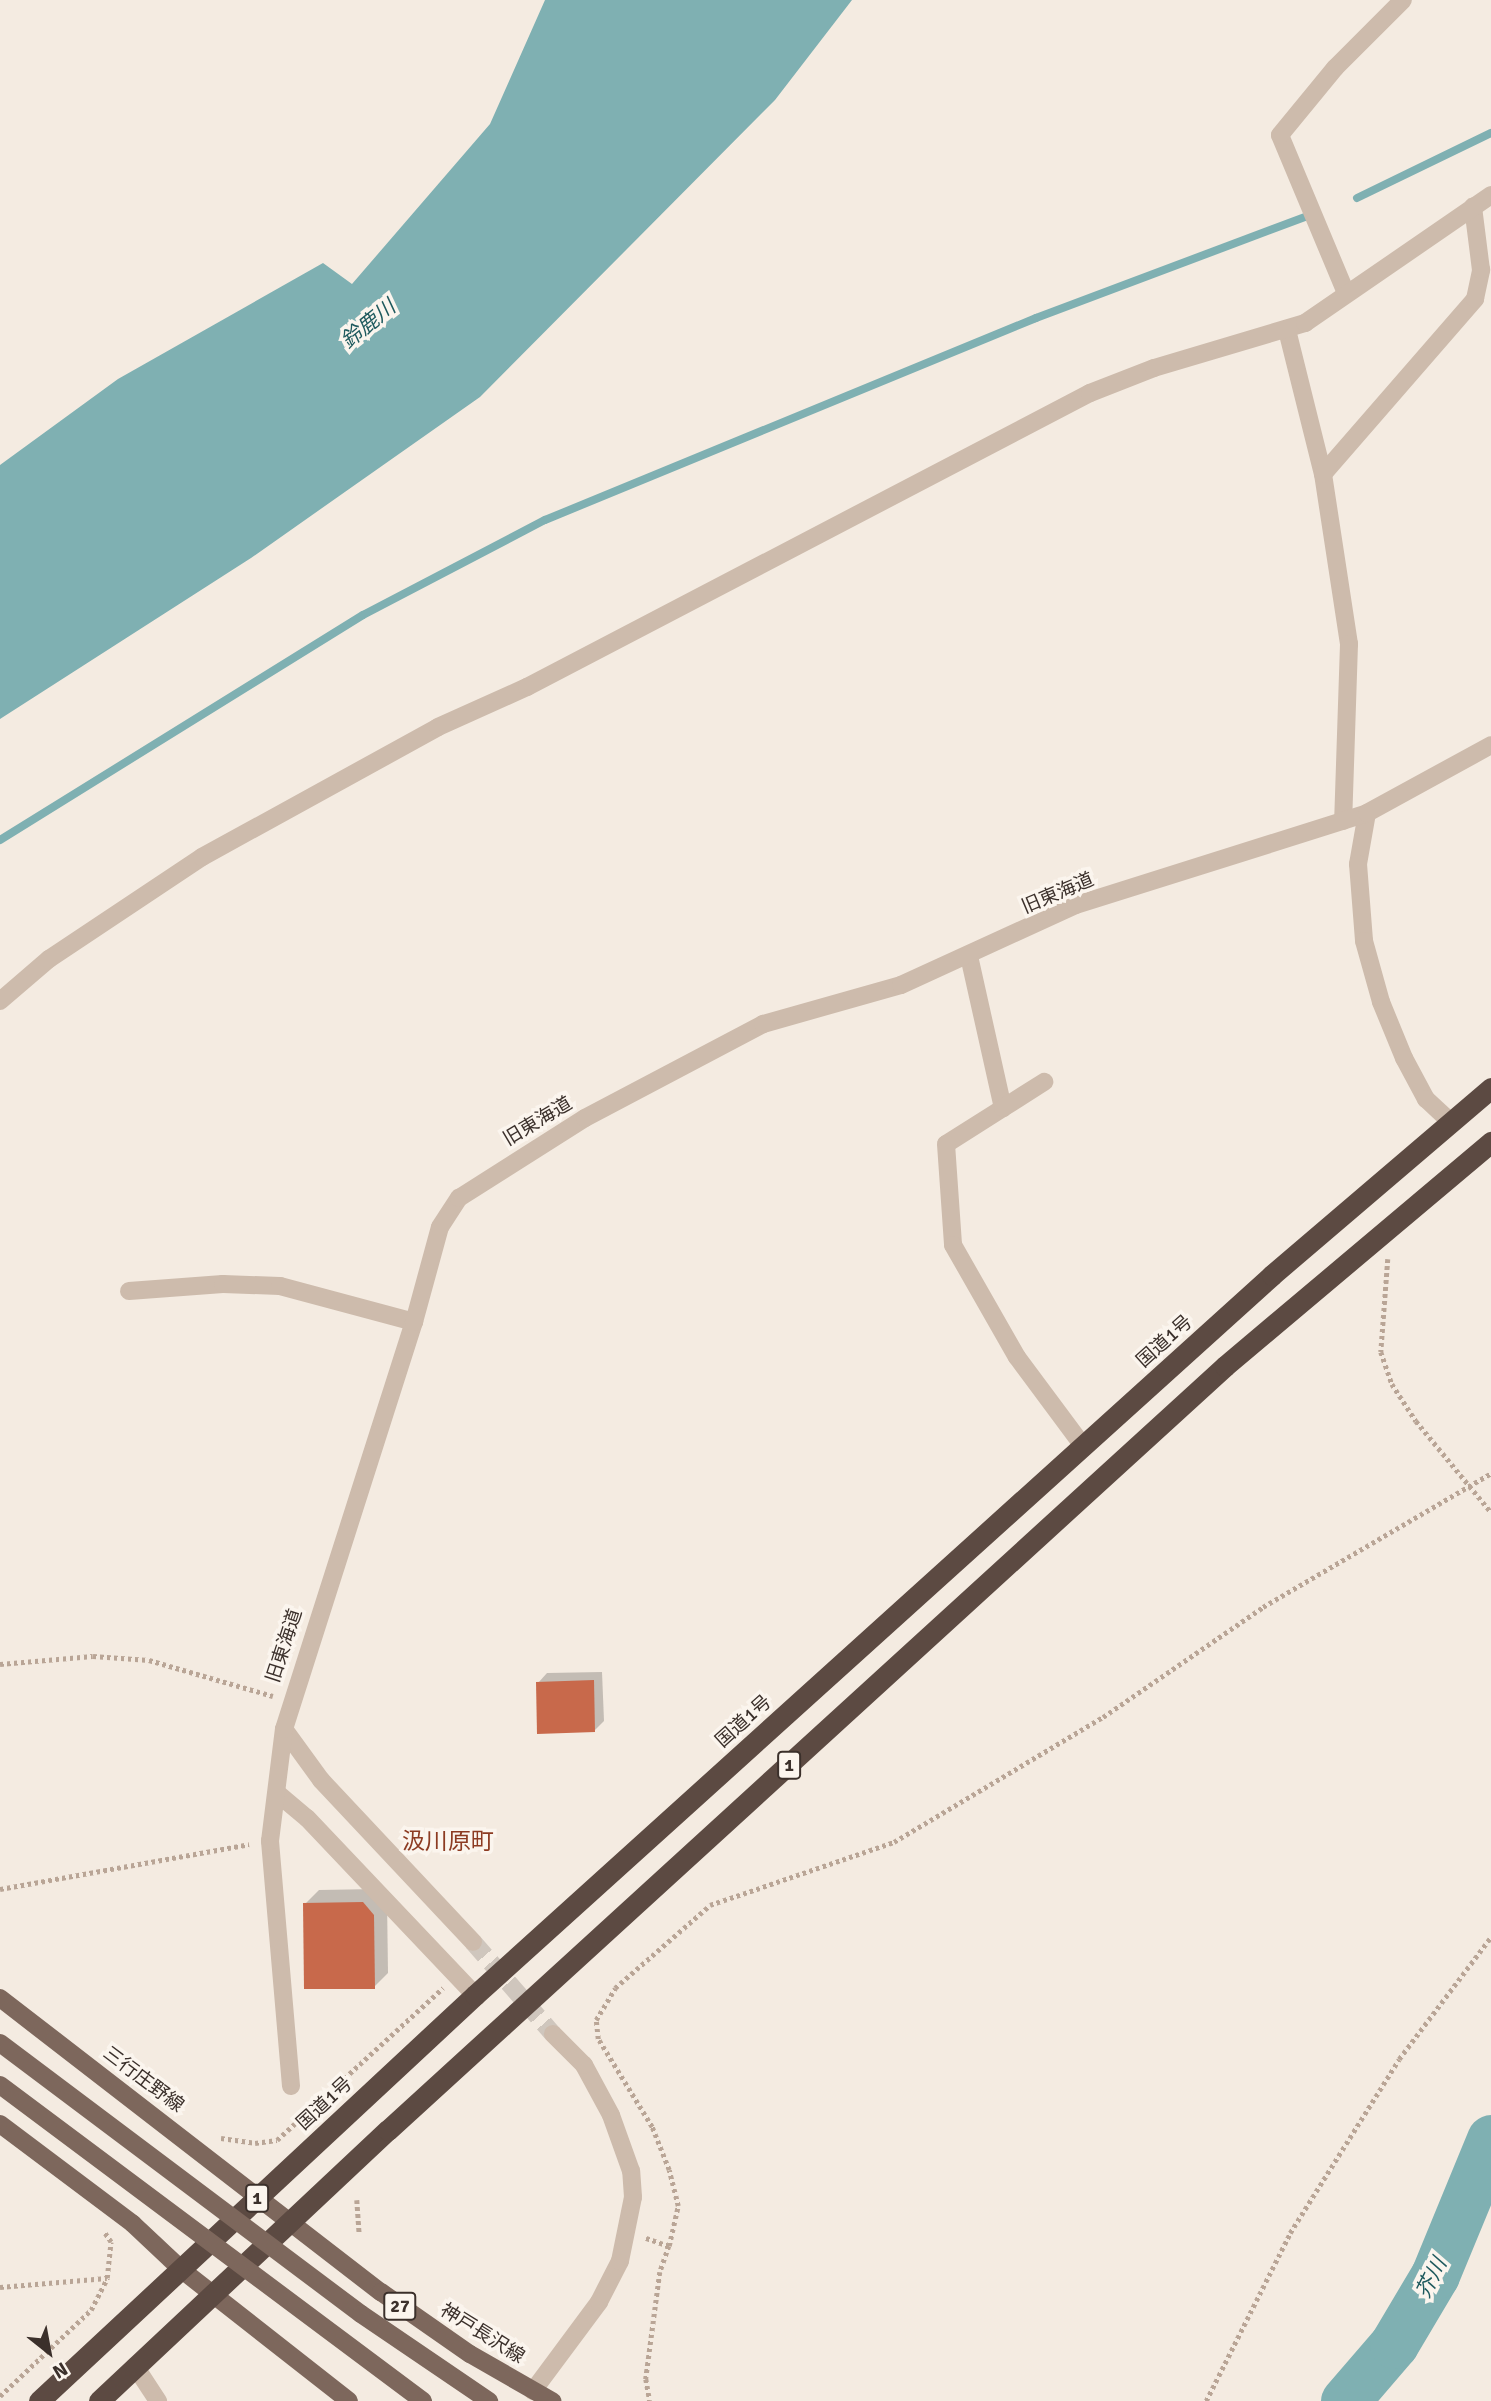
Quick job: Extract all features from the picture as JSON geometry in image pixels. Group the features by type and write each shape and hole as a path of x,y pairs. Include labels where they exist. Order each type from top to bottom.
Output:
{"highway":[{"name":"国道1号","path":"39,2401 475,1995 1272,1275 1491,1088"},
{"name":"1","path":"99,2401 294,2222 388,2130 1225,1366 1381,1231 1491,1142"}],"main road":[{"name":"三行庄野線","path":"0,1998 260,2195"},
{"name":"27","path":"0,2043 432,2365 489,2401"},
{"path":"0,2085 232,2261 423,2401"},
{"path":"0,2124 133,2224 182,2270 349,2401"},
{"name":"神戸長沢線","path":"260,2195 381,2292 552,2401"}],"street":[{"path":"1346,293 1280,135 1335,68 1403,0"},
{"path":"0,1001 49,959 202,858 438,727 527,687 1090,393 1154,368 1305,323 1491,195"},
{"path":"1323,474 1475,299 1480,270 1473,206"},
{"path":"1286,330 1323,474 1349,644 1343,821"},
{"name":"旧東海道","path":"291,2086 270,1841 284,1728 289,1702 414,1322 440,1227 459,1198 584,1118 763,1024 901,985 1076,905 1367,813 1490,747"},
{"path":"1367,813 1358,864 1364,941 1381,1002 1404,1058 1426,1099 1451,1122"},
{"path":"969,956 1003,1108"},
{"path":"1044,1082 946,1144 953,1245 1017,1357 1083,1446"},
{"path":"129,1291 223,1284 280,1286 414,1322"},
{"path":"284,1728 321,1780 473,1942"},
{"path":"277,1793 307,1818 475,1995"},
{"path":"533,2390 599,2302 620,2261 629,2231 631,2171 611,2115 584,2065 553,2034"},
{"path":"135,2366 158,2401"}],"path":[{"path":"1381,1231 1391,1269 1381,1316 1381,1352 1392,1384 1416,1421 1473,1485 1491,1512"},
{"path":"650,2401 646,2379 660,2272 678,2206 668,2170 648,2118 598,2039 596,2020 615,1988 710,1905 894,1842 1103,1717 1263,1607 1491,1473"},
{"path":"0,1664 93,1656 149,1660 289,1702"},
{"path":"0,1889 186,1852 270,1841"},
{"path":"1206,2401 1290,2232 1399,2059 1491,1937"},
{"path":"212,2132 223,2140 277,2140 457,1975"},
{"path":"357,2200 359,2232"},
{"path":"0,2396 91,2310 107,2278 111,2242 97,2221"},
{"path":"629,2231 669,2246"},
{"path":"0,2287 107,2278"}],"water":[{"name":"鈴鹿川","path":"545,0 852,0 775,100 480,397 251,558 0,719 0,465 118,379 323,263 352,284 490,124"}],"building":[{"path":"594,1680 595,1732 537,1734 536,1682"},
{"path":"363,1902 374,1915 375,1989 304,1989 303,1903"}],"waterway":[{"path":"1357,198 1491,133"},
{"path":"0,840 363,615 545,520 1036,318 1310,215"},
{"name":"芥川","path":"1345,2401 1394,2344 1435,2275 1491,2139"}],"tunnel":[{"path":"473,1942 553,2034"}],"district":[{"name":"汲川原町","path":"448,1842"}]}
